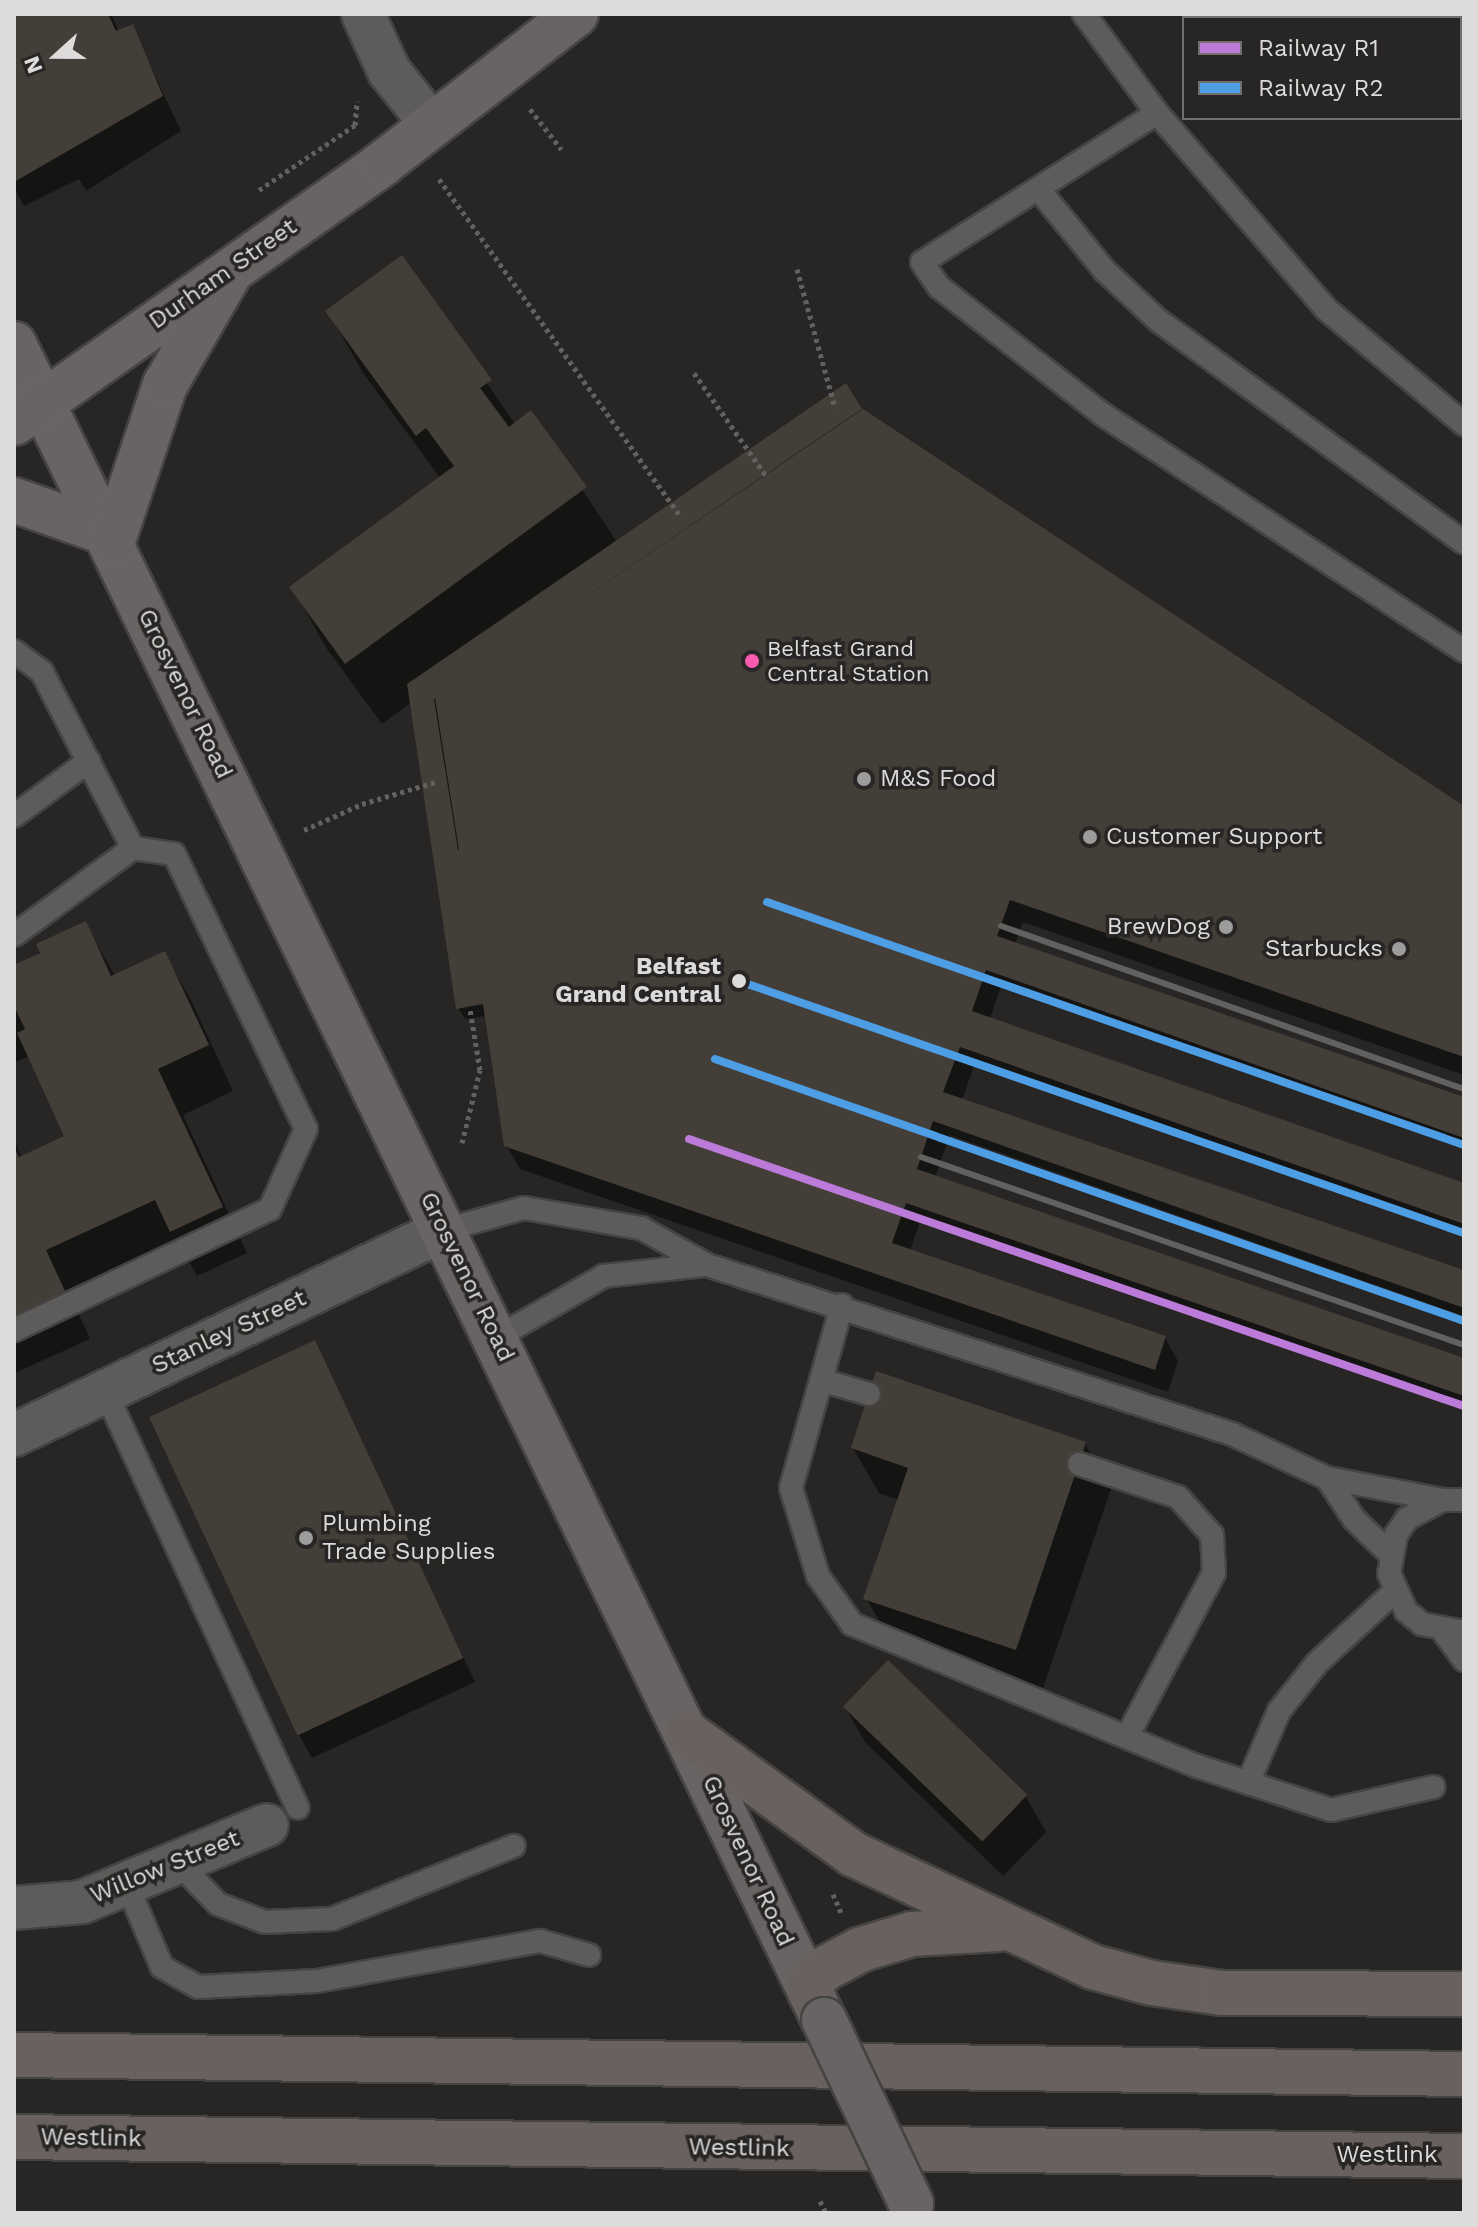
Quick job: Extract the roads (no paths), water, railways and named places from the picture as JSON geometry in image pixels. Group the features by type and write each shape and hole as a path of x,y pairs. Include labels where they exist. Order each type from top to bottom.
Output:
{"highway":[{"path":"688,1734 853,1854 1093,1967 1152,1983 1222,1993 1464,1994"},
{"path":"818,2006 810,1983 824,1969 859,1950 912,1934 1010,1928"},
{"path":"14,2055 1464,2074"},
{"name":"Westlink","path":"14,2137 1464,2156"}],"main road":[{"name":"Durham Street","path":"28,413 432,125 576,14"},
{"path":"14,500 109,539 165,385 234,266"},
{"name":"Grosvenor Road","path":"14,344 28,413 109,539 914,2208"}],"street":[{"path":"363,14 394,78 432,125"},
{"name":"Stanley Street","path":"14,1435 444,1230"},
{"name":"Willow Street","path":"14,1908 82,1902 180,1865 283,1816"}],"lane":[{"path":"1084,14 1157,113 1326,309 1464,424"},
{"path":"1157,113 1040,191 922,262 939,287 1102,414 1464,651"},
{"path":"1040,191 1105,271 1159,321 1464,543"},
{"path":"14,651 42,672 133,848"},
{"path":"14,816 89,761"},
{"path":"14,935 133,848 174,854 306,1129 270,1209 14,1330"},
{"path":"444,1230 524,1208 582,1214 641,1228 707,1265 842,1305 1232,1434 1327,1478 1453,1500"},
{"path":"496,1338 604,1276 707,1265"},
{"path":"842,1305 791,1488 818,1576 852,1624 1248,1783 1331,1810 1433,1787"},
{"path":"821,1380 869,1394"},
{"path":"105,1391 283,1816"},
{"path":"1079,1464 1178,1497 1212,1535 1214,1573 1128,1735"},
{"path":"1327,1478 1354,1519 1390,1554"},
{"path":"1453,1500 1407,1519 1390,1554 1394,1592 1422,1624 1453,1632 1464,1660"},
{"path":"1248,1783 1279,1711 1317,1663 1394,1592"},
{"path":"180,1865 218,1904 265,1922 332,1919 514,1846"},
{"path":"127,1885 162,1967 198,1987 317,1981 540,1941 589,1955"}],"railway":[{"path":"1001,926 1464,1089"},
{"path":"956,1057 1464,1233"},
{"path":"921,1157 1464,1345"},
{"path":"903,1214 1464,1406"}],"rail line":[{"name":"R2","path":"767,902 1464,1145"},
{"name":"R2","path":"739,981 1464,1233"},
{"name":"R2","path":"715,1059 1464,1321"},
{"name":"R1","path":"689,1139 1464,1406"}],"place":[{"name":"Belfast Grand Central Station","path":"752,661"},
{"name":"M&S Food","path":"864,779"},
{"name":"Customer Support","path":"1090,837"},
{"name":"BrewDog","path":"1226,927"},
{"name":"Starbucks","path":"1399,949"},
{"name":"Belfast Grand Central","path":"739,981"},
{"name":"Plumbing Trade Supplies","path":"306,1538"}]}
